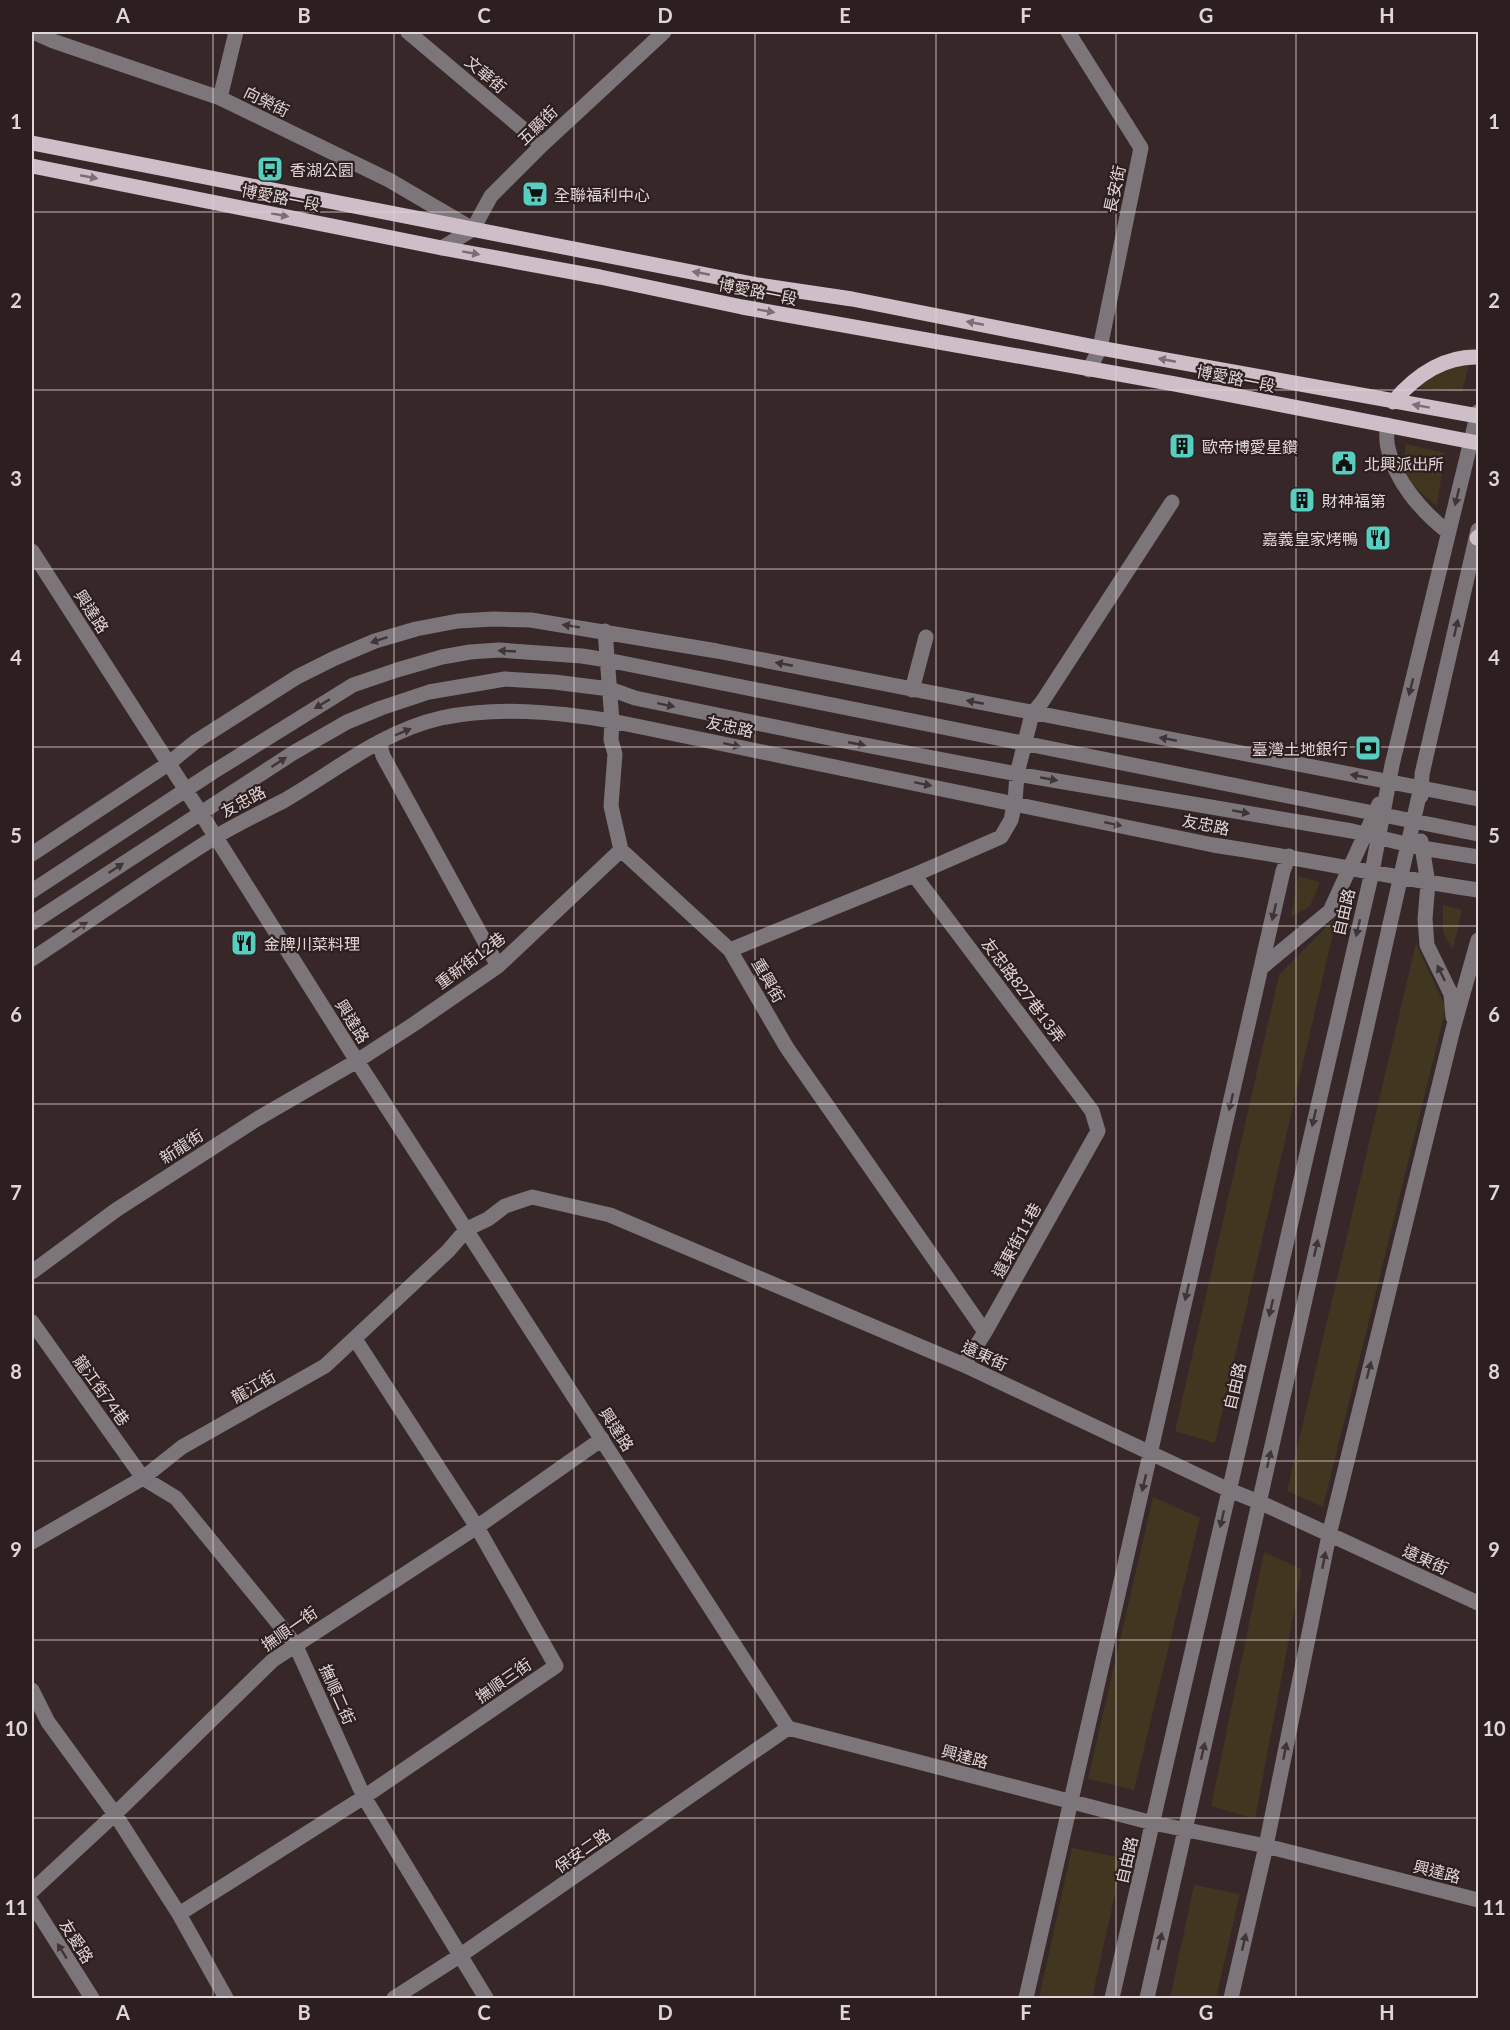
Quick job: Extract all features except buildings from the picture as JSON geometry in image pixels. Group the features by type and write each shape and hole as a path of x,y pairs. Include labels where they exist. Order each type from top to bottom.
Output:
{"main road":[{"name":"博愛路一段","path":"32,143 758,285 852,299 1100,348 1393,402 1478,415"},
{"name":"博愛路一段","path":"32,166 742,307 1175,384 1474,442"},
{"path":"1393,402 1420,376 1445,362 1463,356 1479,357"}],"street":[{"name":"向榮街","path":"33,32 220,98 389,180 473,229"},
{"path":"220,98 236,32"},
{"name":"文華街","path":"408,32 542,145"},
{"name":"五顯街","path":"473,229 490,196 664,32"},
{"name":"長安街","path":"1068,32 1141,148 1100,348 1089,370"},
{"path":"442,248 473,229"},
{"name":"自由路","path":"1112,1998 1372,872 1372,836 1388,782 1448,531 1474,442 1478,415"},
{"path":"1387,424 1388,447 1396,471 1415,500 1432,520 1448,531"},
{"path":"730,950 1001,837 1011,820 1017,774 1032,714 1172,502"},
{"path":"1147,1998 1400,878 1415,846 1422,774 1478,535"},
{"name":"興達路","path":"32,551 357,1061 788,1728 1153,1823 1266,1846 1479,1900"},
{"path":"32,854 168,764 195,742 297,677 375,641 447,623 494,619 531,620 740,655 1032,714 1479,799"},
{"path":"605,632 612,720 611,740 615,754 611,806 621,850"},
{"path":"912,690 926,637"},
{"path":"32,891 185,789 353,685 442,657 499,650 607,660 1479,834"},
{"name":"友忠路","path":"32,923 200,812 347,722 429,692 504,679 610,689 636,698 844,741 1479,857"},
{"name":"友忠路","path":"32,959 216,837 284,800 379,742 420,724 475,713 534,712 573,714 612,720 1213,845 1289,856 1400,878 1479,890"},
{"path":"379,742 383,756 498,966"},
{"name":"自由路","path":"1261,968 1330,911 1350,867 1372,836"},
{"path":"1415,846 1428,883 1425,919 1427,945 1451,994 1453,1029"},
{"name":"重興街","path":"621,850 730,950 787,1048 985,1332"},
{"name":"重新街12巷","path":"357,1061 498,966 621,850"},
{"path":"1026,1998 1283,871 1289,856"},
{"name":"友忠路827巷13弄","path":"914,875 1092,1111 1098,1131"},
{"path":"1231,1998 1266,1846 1329,1535 1453,1029 1479,940"},
{"name":"新龍街","path":"32,1272 116,1210 257,1119 357,1061"},
{"name":"遠東街11巷","path":"964,1365 985,1332 1098,1131"},
{"name":"遠東街","path":"467,1229 488,1219 505,1206 532,1197 610,1215 964,1365 1229,1490 1479,1603"},
{"name":"龍江街","path":"32,1542 143,1478 182,1447 325,1366 448,1251 467,1229"},
{"name":"龍江街74巷","path":"32,1322 143,1478"},
{"name":"撫順三街","path":"179,1914 364,1797 556,1666 477,1527 356,1339"},
{"name":"撫順一街","path":"32,1891 115,1814 273,1660 477,1527 602,1439"},
{"name":"撫順二街","path":"143,1478 176,1498 295,1644 364,1797 486,1998"},
{"path":"32,1689 48,1722 115,1814 179,1914 226,1998"},
{"name":"保安二路","path":"394,1998 461,1955 788,1728"},
{"name":"友愛路","path":"32,1903 92,1998"}],"shaded area":[{"path":"1473,347 1462,392 1416,388 1426,371 1439,356"},
{"path":"1406,444 1445,453 1437,506 1410,480 1405,465"},
{"path":"1298,876 1320,882 1310,906 1291,917"},
{"path":"1443,905 1462,910 1453,949 1443,933"},
{"path":"1337,916 1215,1443 1175,1431 1279,975"},
{"path":"1416,943 1446,1008 1323,1507 1287,1491"},
{"path":"1153,1497 1200,1518 1134,1790 1088,1779"},
{"path":"1264,1552 1302,1569 1255,1819 1211,1806"},
{"path":"1072,1848 1123,1858 1092,1998 1039,1998"},
{"path":"1194,1885 1240,1894 1216,1998 1170,1998"}],"place":[{"name":"香湖公園","path":"270,169"},
{"name":"全聯福利中心","path":"535,194"},
{"name":"歐帝博愛星鑽","path":"1182,446"},
{"name":"北興派出所","path":"1344,463"},
{"name":"財神福第","path":"1302,500"},
{"name":"嘉義皇家烤鴨","path":"1378,538"},
{"name":"臺灣土地銀行","path":"1368,748"},
{"name":"金牌川菜料理","path":"244,943"}]}
